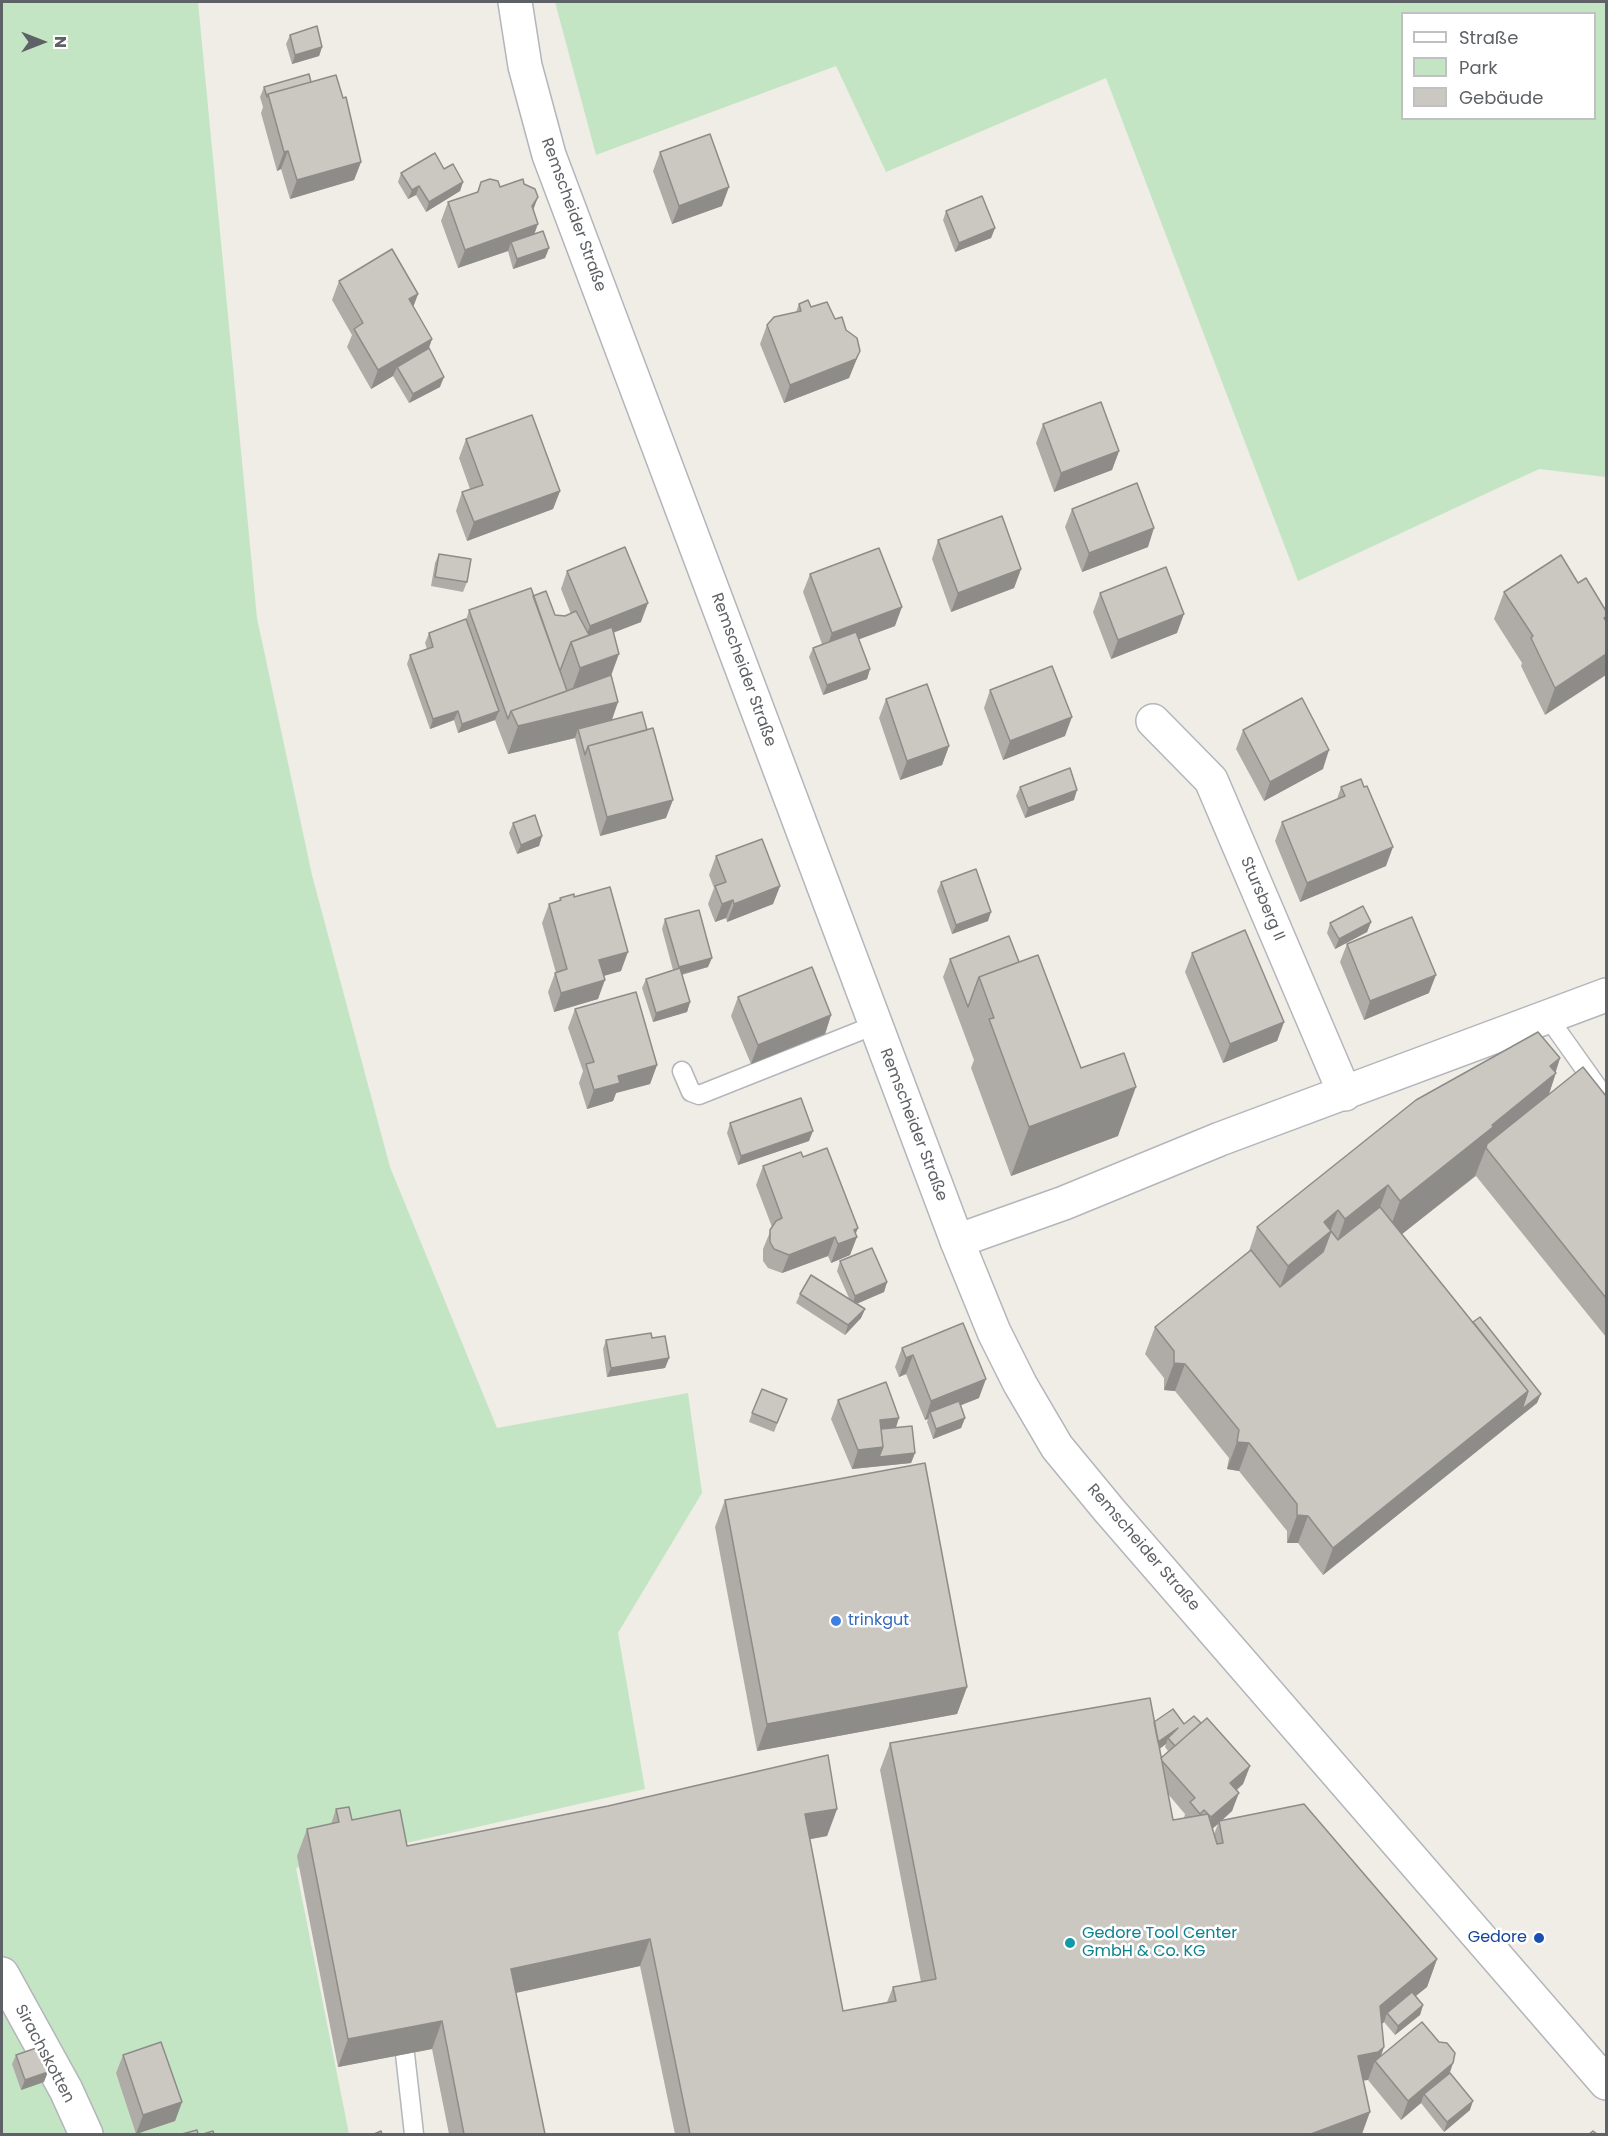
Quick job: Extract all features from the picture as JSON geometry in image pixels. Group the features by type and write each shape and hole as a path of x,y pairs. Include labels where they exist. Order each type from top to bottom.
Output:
{"main road":[{"name":"Remscheider Straße","path":"515,2 525,66 549,154 875,1025 994,1332 1057,1447 1109,1510 1606,2083"},
{"name":"Stursberg II","path":"1153,721 1211,780 1345,1094"},
{"path":"957,1241 1064,1203 1220,1139 1606,995"},
{"name":"Sirachskotten","path":"2,1974 66,2090 86,2134"}],"lane":[{"path":"1547,1016 1606,1099"},
{"path":"682,1071 691,1092 699,1095 875,1025"},
{"path":"405,2054 414,2134"}],"green space":[{"path":"2,2 198,2 257,618 312,875 390,1167 497,1428 688,1393 702,1493 618,1633 645,1789 296,1868 349,2134 2,2134"},
{"path":"555,2 1606,2 1606,477 1539,469 1298,581 1106,78 886,172 836,66 596,155"}],"building":[{"path":"317,26 322,47 295,55 290,35"},
{"path":"309,74 311,82 268,94 267,97 264,87"},
{"path":"336,75 343,98 346,97 361,162 297,180 288,151 284,152 268,94"},
{"path":"710,134 729,187 679,206 660,152"},
{"path":"435,153 444,169 453,164 463,182 429,202 419,186 412,190 401,173"},
{"path":"490,179 498,181 500,187 523,179 524,184 535,189 538,197 532,206 538,224 465,250 448,202 478,192 481,182"},
{"path":"982,196 995,228 959,243 946,211"},
{"path":"543,231 549,248 517,259 511,242"},
{"path":"392,249 418,294 409,299 432,339 378,370 354,329 363,323 339,281"},
{"path":"808,300 811,307 827,302 835,319 842,317 846,330 857,338 860,351 856,359 790,385 767,325 774,317 801,311 799,304"},
{"path":"429,348 444,377 413,394 397,367"},
{"path":"1101,402 1119,451 1061,473 1043,424"},
{"path":"532,415 560,491 474,522 462,492 483,485 466,439"},
{"path":"1137,483 1154,528 1089,553 1072,509"},
{"path":"1002,516 1021,569 958,593 938,540"},
{"path":"625,547 648,603 590,626 567,571"},
{"path":"879,548 902,607 832,633 810,574"},
{"path":"439,554 471,559 467,582 435,577"},
{"path":"1561,555 1578,583 1586,578 1606,611 1604,618 1606,621 1606,654 1555,688 1531,638 1533,636 1504,592"},
{"path":"1166,567 1184,614 1118,640 1100,593"},
{"path":"531,588 567,691 511,711 508,719 469,610"},
{"path":"546,591 555,615 565,616 576,611 589,635 571,642 560,671 533,596"},
{"path":"466,619 499,711 462,724 458,711 433,719 410,655 433,647 429,633"},
{"path":"612,627 619,654 580,668 571,642"},
{"path":"856,632 870,669 827,685 813,648"},
{"path":"1052,666 1072,717 1010,741 990,690"},
{"path":"611,675 618,702 518,726 511,711"},
{"path":"927,684 949,746 907,761 886,699"},
{"path":"1302,698 1329,750 1270,782 1243,730"},
{"path":"642,712 647,730 588,746 585,755 578,729"},
{"path":"653,728 673,800 607,817 588,746"},
{"path":"1070,768 1077,790 1028,808 1020,787"},
{"path":"1361,779 1364,787 1367,786 1393,847 1307,883 1282,822 1345,796 1341,787"},
{"path":"535,815 542,836 521,845 513,823"},
{"path":"762,839 780,886 734,904 733,900 722,904 715,886 726,882 716,856"},
{"path":"976,869 991,912 956,925 941,882"},
{"path":"610,887 628,952 599,960 605,980 561,993 555,973 567,969 549,904 574,894 574,897"},
{"path":"1363,906 1371,922 1339,939 1330,923"},
{"path":"699,910 712,958 679,967 665,919"},
{"path":"1412,917 1436,975 1370,1001 1347,944"},
{"path":"1245,930 1284,1022 1230,1044 1192,953"},
{"path":"1009,936 1019,962 979,977 968,1007 950,959"},
{"path":"1038,955 1081,1068 1124,1053 1136,1087 1029,1127 989,1019 994,1018 979,977"},
{"path":"812,967 831,1015 758,1045 738,997"},
{"path":"680,968 690,1002 656,1013 646,979"},
{"path":"636,992 657,1065 618,1076 620,1083 594,1090 586,1064 594,1062 575,1009"},
{"path":"1538,1032 1560,1058 1550,1066 1556,1073 1400,1201 1388,1185 1345,1219 1338,1210 1324,1222 1331,1231 1288,1266 1257,1227 1416,1100"},
{"path":"1583,1067 1606,1096 1606,1298 1486,1148 1487,1144"},
{"path":"801,1098 813,1131 741,1156 730,1123"},
{"path":"827,1148 858,1228 854,1230 857,1237 838,1244 835,1237 789,1255 774,1249 770,1242 770,1230 776,1221 782,1218 763,1166 801,1152 803,1157"},
{"path":"1380,1207 1528,1391 1333,1548 1308,1516 1297,1515 1297,1504 1249,1443 1237,1442 1239,1430 1185,1364 1174,1363 1174,1351 1155,1327 1251,1250 1280,1287 1323,1252 1331,1231 1338,1240"},
{"path":"872,1248 887,1282 855,1296 840,1261"},
{"path":"811,1275 865,1309 848,1325 800,1294"},
{"path":"1480,1317 1541,1394 1522,1409 1528,1391 1473,1322"},
{"path":"963,1323 986,1379 931,1401 913,1355 906,1358 902,1348"},
{"path":"651,1333 652,1338 665,1336 669,1358 611,1368 606,1340"},
{"path":"886,1382 899,1418 880,1420 883,1447 858,1450 838,1400"},
{"path":"762,1389 787,1399 777,1423 752,1413"},
{"path":"959,1401 965,1418 936,1429 930,1412"},
{"path":"912,1426 915,1453 879,1457 883,1447 881,1429"},
{"name":"trinkgut","path":"925,1463 967,1687 767,1724 725,1500"},
{"path":"1150,1698 1173,1820 1208,1814 1217,1844 1223,1843 1219,1821 1304,1804 1437,1959 1380,2006 1384,2047 1378,2052 1358,2056 1370,2112 1311,2134 690,2134 650,1939 511,1969 545,2134 464,2134 442,2021 348,2039 307,1829 339,1822 336,1809 349,1807 352,1820 400,1810 407,1846 608,1806 828,1755 837,1809 805,1814 843,2011 896,2001 893,1987 936,1979 890,1743"},
{"path":"1173,1709 1184,1724 1194,1716 1201,1723 1175,1746 1168,1738 1178,1728 1158,1742 1154,1722"},
{"path":"1207,1718 1250,1766 1230,1783 1239,1793 1211,1817 1204,1810 1200,1814 1190,1802 1195,1798 1161,1758"},
{"path":"1412,1992 1423,2005 1398,2026 1387,2013"},
{"path":"1422,2022 1439,2042 1447,2043 1455,2053 1453,2063 1408,2101 1375,2061"},
{"path":"161,2042 182,2102 143,2115 123,2055"},
{"path":"39,2047 48,2072 25,2080 16,2055"},
{"path":"1450,2073 1473,2101 1447,2122 1424,2094"},
{"path":"197,2130 198,2134 182,2134"}],"place":[{"name":"trinkgut","path":"836,1621"},
{"name":"Gedore","path":"1539,1938"},
{"name":"Gedore Tool Center GmbH & Co. KG","path":"1070,1943"}]}
